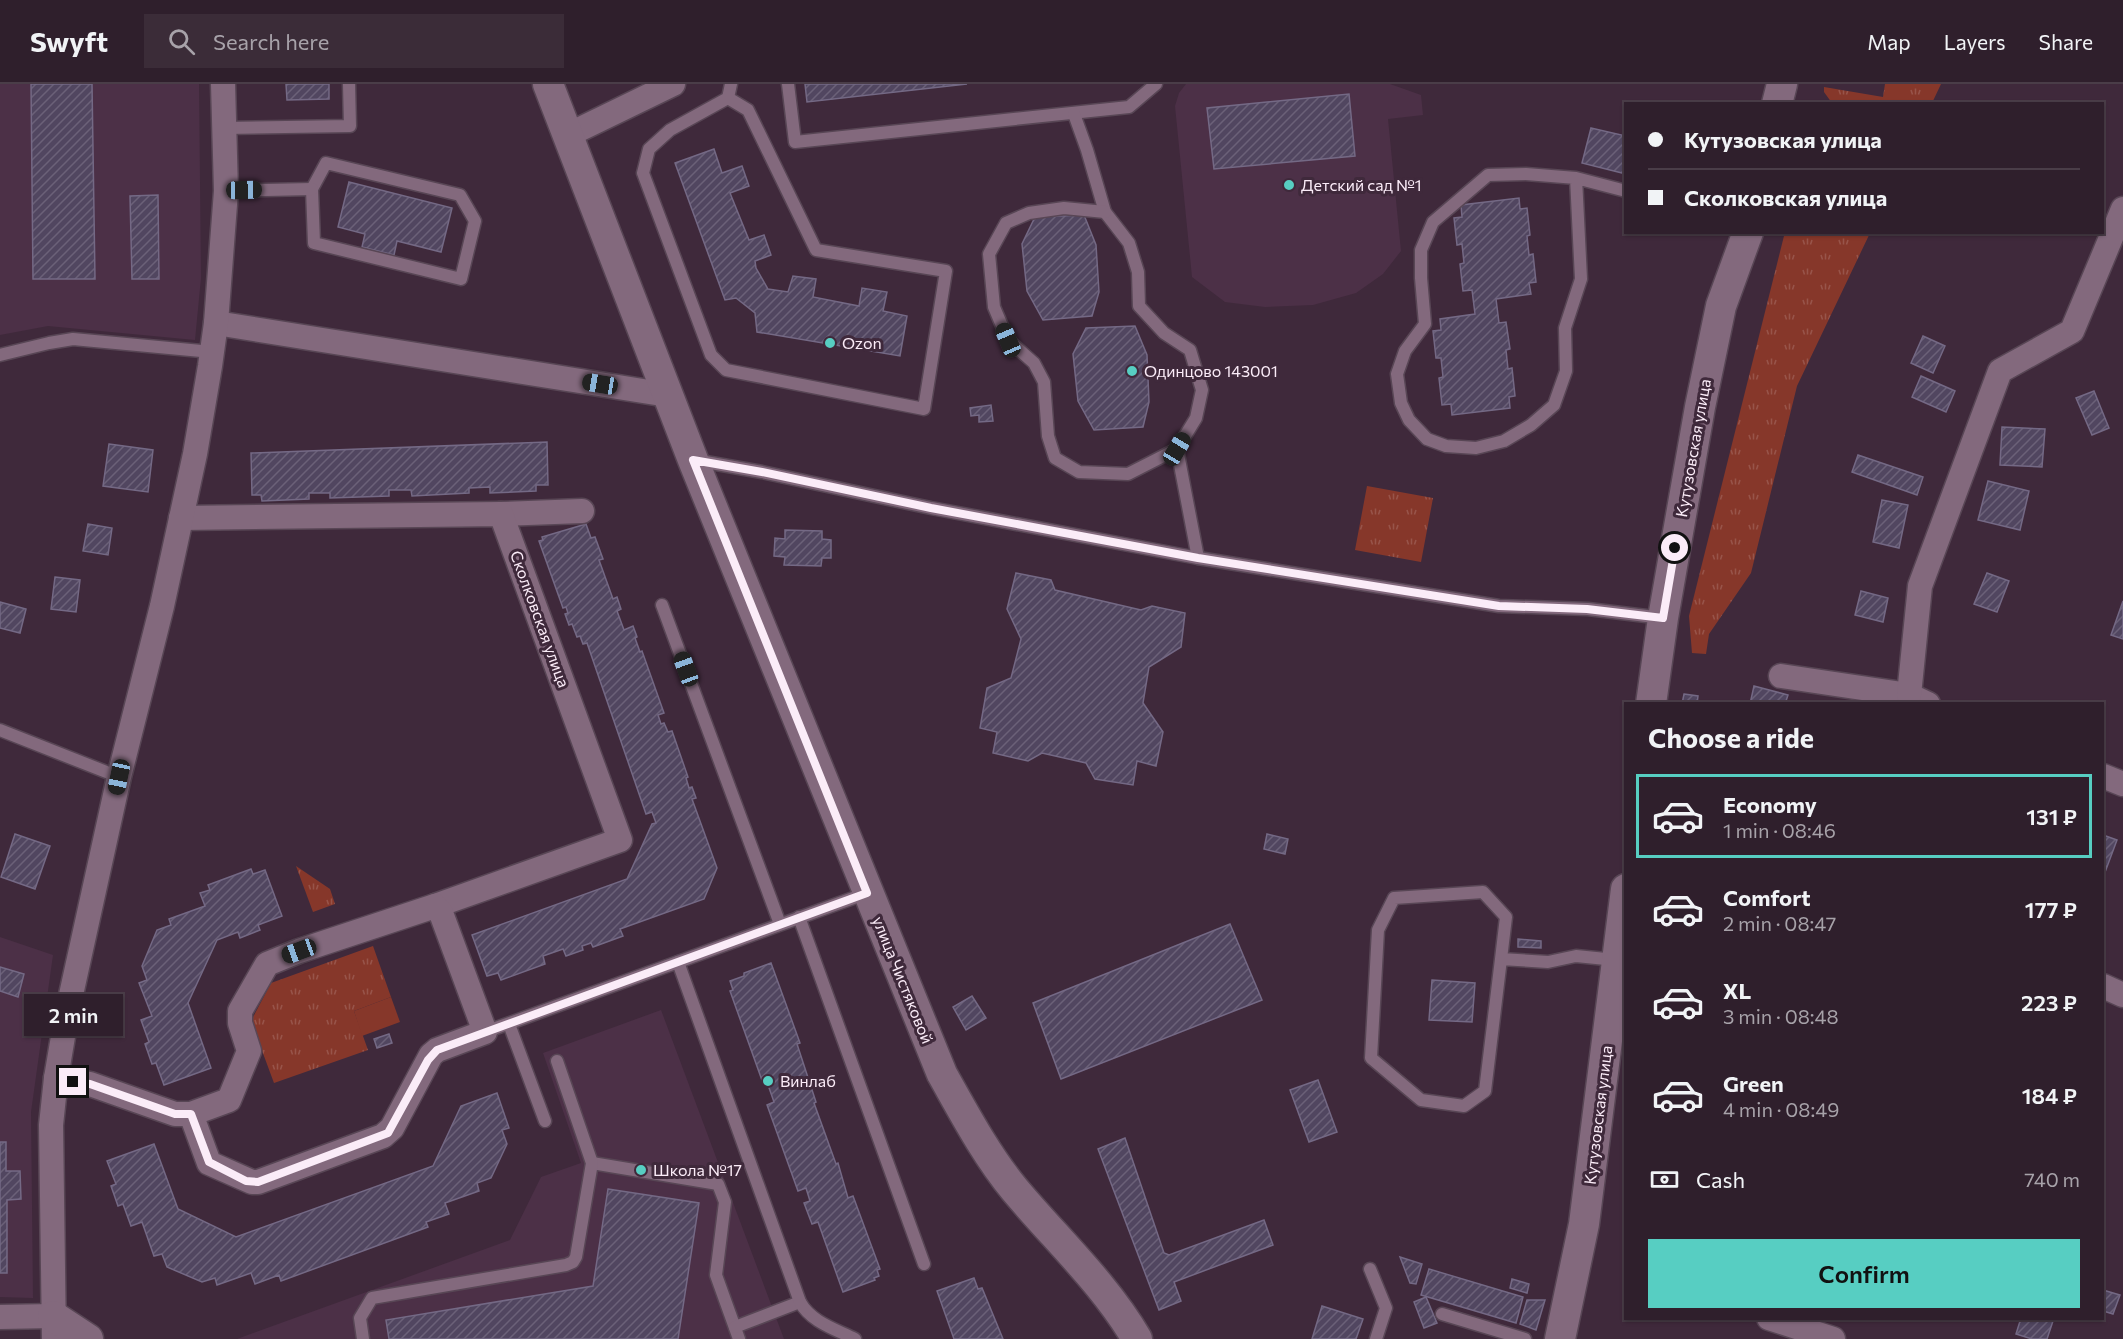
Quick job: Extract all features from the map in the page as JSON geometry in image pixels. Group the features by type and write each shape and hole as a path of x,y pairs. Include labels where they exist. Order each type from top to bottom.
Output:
{"street":[{"path":"53,1328 51,1125 56,1078 67,1013 119,777 162,606 195,454 216,323 226,191 223,84"},
{"name":"улица Чистяковой","path":"548,84 693,460 942,1074 975,1132 1014,1189 1089,1271 1121,1313 1137,1339"},
{"path":"568,135 673,84"},
{"path":"1778,102 1782,84"},
{"path":"1781,676 1918,699 1920,586 2000,370 2073,332 2123,209"},
{"name":"Кутузовская улица","path":"1651,702 1663,618 1707,372 1721,306 1747,234"},
{"path":"216,323 668,395"},
{"path":"181,518 582,511"},
{"name":"Сколковская улица","path":"56,1078 90,1084 175,1114 191,1114 229,1100 249,1051 240,1023 240,1011 267,964 621,840 501,514"},
{"path":"2104,776 2123,784"},
{"name":"Кутузовская улица","path":"1560,1339 1584,1224 1624,903"},
{"path":"191,1114 209,1162 246,1181 258,1182 388,1133 431,1054 485,1032 441,913 435,906"},
{"path":"2104,986 2123,995"},
{"path":"0,1317 53,1328 88,1339"},
{"path":"1775,1320 1833,1339"}],"lane":[{"path":"224,128 350,126 349,84"},
{"path":"728,98 748,110 816,250 946,271 924,409 726,370 711,355 643,172 649,148 670,130 728,98 731,84"},
{"path":"788,84 795,142 1129,107 1156,84"},
{"path":"1074,114 1105,212 1129,243 1138,272 1139,306 1164,333 1190,350 1203,390 1196,418 1177,449 1128,474 1079,472 1055,458 1048,436 1044,382 1034,363 1008,340 994,307 989,254 1006,223 1029,213 1064,208 1105,212"},
{"path":"326,163 460,195 475,221 461,279 314,243 312,189 326,163"},
{"path":"1576,178 1581,279 1565,328 1566,371 1554,405 1531,425 1504,441 1476,448 1446,446 1426,439 1409,420 1401,403 1396,374 1405,351 1425,324 1421,250 1433,222 1488,176 1526,174 1576,178 1624,190"},
{"path":"226,191 312,189"},
{"path":"0,355 74,339 212,352"},
{"path":"1177,449 1198,558"},
{"path":"693,460 1198,558 1499,606 1587,609 1663,618"},
{"path":"662,605 780,924"},
{"path":"0,730 119,777"},
{"path":"1483,892 1506,917 1501,959 1485,1091 1464,1107 1421,1100 1371,1058 1378,930 1395,898 1483,892"},
{"path":"485,1032 867,893"},
{"path":"799,917 924,1264"},
{"path":"1501,959 1548,962 1576,956 1616,960"},
{"path":"678,962 800,1302 805,1311 814,1319 855,1339"},
{"path":"509,1024 545,1121"},
{"path":"363,1339 360,1318 372,1298 573,1262 576,1257 592,1163 557,1061"},
{"path":"592,1163 718,1184 725,1202 716,1275 737,1333 800,1302"},
{"path":"1370,1269 1386,1308 1376,1339"},
{"path":"1442,1314 1525,1339"}],"shaded area":[{"path":"0,84 199,84 201,278 195,340 48,326 0,335"},
{"name":"Детский сад №1","path":"1186,84 1390,84 1421,95 1423,115 1388,119 1401,251 1383,274 1356,293 1313,305 1265,307 1225,302 1192,277 1175,106 1179,93"},
{"path":"0,937 53,955 31,1112 33,1298 0,1297"},
{"name":"Школа №17","path":"661,1010 784,1339 237,1339 510,1240 541,1177 581,1163 543,1053"}],"green space":[{"path":"1885,84 1941,84 1932,102 1831,102 1824,92 1824,87 1883,97"},
{"path":"1784,234 1870,234 1797,386 1751,573 1709,634 1706,654 1692,653 1689,616"},
{"path":"1367,486 1433,498 1421,562 1355,550"},
{"path":"296,866 330,889 335,904 313,912"},
{"path":"373,946 391,997 354,1011 368,1050 274,1083 251,1021 271,983"},
{"path":"391,997 400,1022 362,1036 354,1011"}],"building":[{"path":"31,84 92,84 95,279 33,279"},
{"path":"286,84 329,84 329,99 287,100"},
{"path":"805,84 967,84 807,102"},
{"path":"1349,94 1355,156 1214,169 1207,108"},
{"path":"1591,128 1624,136 1624,174 1582,163"},
{"path":"714,149 722,173 742,166 749,186 730,193 749,240 764,235 771,255 755,261 756,268 768,289 788,292 793,276 816,279 813,297 859,306 862,288 887,292 883,311 907,316 900,356 757,332 755,313 736,298 725,300 675,163"},
{"path":"349,182 452,208 441,252 397,241 394,255 362,247 365,234 338,227"},
{"path":"158,195 159,279 132,279 130,196"},
{"path":"1519,198 1520,209 1527,208 1530,235 1527,236 1529,255 1533,254 1536,282 1529,283 1531,294 1496,299 1499,323 1506,322 1510,349 1506,350 1508,369 1512,368 1515,396 1509,397 1510,408 1452,415 1451,404 1442,405 1439,378 1443,377 1441,358 1436,358 1433,331 1441,330 1440,319 1475,314 1472,290 1463,291 1460,264 1464,263 1462,244 1457,245 1454,218 1462,217 1461,205"},
{"path":"1084,215 1096,245 1099,292 1092,316 1043,320 1027,291 1022,244 1035,217"},
{"path":"1135,326 1147,355 1149,402 1143,427 1094,430 1078,401 1073,354 1086,328"},
{"path":"1923,336 1945,346 1933,373 1911,363"},
{"path":"1921,376 1955,391 1946,412 1912,397"},
{"path":"2094,391 2109,428 2092,435 2076,398"},
{"path":"991,405 993,421 979,422 979,415 971,416 970,408"},
{"path":"2002,427 2045,429 2042,467 2000,465"},
{"path":"547,442 548,485 536,485 536,491 490,493 490,487 469,488 469,493 412,496 411,490 389,490 389,496 330,498 330,493 309,493 309,499 262,501 261,495 252,495 251,453"},
{"path":"109,444 153,450 148,492 103,486"},
{"path":"1858,455 1923,477 1917,495 1852,472"},
{"path":"1988,481 2029,491 2020,530 1978,520"},
{"path":"1882,500 1908,505 1899,548 1873,542"},
{"path":"88,524 112,528 108,555 83,551"},
{"path":"586,524 591,538 595,537 603,559 599,560 613,599 617,597 621,609 617,611 624,630 633,626 637,637 635,638 640,652 642,651 664,713 658,715 661,724 664,723 668,732 672,731 688,777 686,778 689,788 692,787 696,798 692,799 717,868 704,899 620,929 623,936 593,947 591,943 582,946 583,950 566,956 563,949 543,956 545,964 501,980 498,973 487,976 472,935 627,879 652,824 656,823 652,812 646,814 587,643 583,644 580,636 577,637 572,624 569,625 565,614 568,613 566,607 563,608 539,541 543,540 542,537"},
{"path":"785,530 822,531 822,539 831,540 831,558 822,558 821,566 784,565 785,557 774,556 775,538 785,539"},
{"path":"1016,573 1051,580 1055,590 1141,610 1152,606 1185,613 1181,647 1149,667 1143,703 1163,732 1156,766 1137,761 1133,785 1095,779 1086,763 1042,753 1028,761 993,753 997,732 980,728 987,688 1011,678 1021,639 1007,609"},
{"path":"1987,573 2009,581 1997,612 1974,604"},
{"path":"55,577 80,580 76,612 51,609"},
{"path":"1861,591 1888,598 1883,622 1855,615"},
{"path":"2123,601 2123,639 2111,635"},
{"path":"0,602 26,609 20,633 0,628"},
{"path":"1754,686 1788,695 1786,702 1750,702"},
{"path":"1684,694 1698,696 1697,702 1682,702"},
{"path":"15,834 50,846 35,889 1,877"},
{"path":"1267,834 1288,839 1285,854 1264,849"},
{"path":"2104,835 2117,840 2104,875"},
{"path":"251,869 253,874 265,870 282,916 258,925 260,930 240,938 238,932 217,940 188,1003 211,1068 164,1085 156,1063 152,1064 145,1044 149,1042 141,1020 152,1016 139,983 147,980 142,966 157,930 171,925 169,919 205,906 200,893 210,890 208,885"},
{"path":"1230,924 1262,1000 1061,1079 1033,1003"},
{"path":"1518,939 1541,941 1541,948 1518,947"},
{"path":"771,963 800,1043 797,1044 816,1102 814,1103 836,1164 838,1163 848,1198 853,1196 880,1269 877,1270 879,1276 874,1278 875,1280 843,1292 818,1222 812,1224 804,1203 810,1201 806,1188 798,1191 767,1105 774,1102 767,1082 763,1083 730,991 733,990 730,981"},
{"path":"0,967 24,974 18,997 0,991"},
{"path":"1432,980 1475,983 1472,1022 1429,1020"},
{"path":"972,996 986,1018 966,1030 953,1007"},
{"path":"389,1034 392,1043 377,1048 374,1039"},
{"path":"1318,1080 1337,1132 1309,1142 1290,1090"},
{"path":"497,1093 509,1128 502,1130 507,1144 491,1178 477,1183 479,1191 445,1203 449,1214 426,1222 428,1227 281,1281 279,1275 255,1284 251,1273 217,1285 215,1278 202,1282 167,1267 162,1254 154,1256 142,1222 131,1226 123,1204 118,1206 111,1186 116,1184 107,1161 154,1144 178,1209 236,1237 433,1166 461,1106"},
{"path":"1125,1138 1164,1253 1169,1255 1264,1220 1273,1245 1174,1282 1181,1301 1159,1310 1098,1149"},
{"path":"0,1142 6,1142 6,1171 20,1171 21,1199 7,1200 7,1273 0,1273"},
{"path":"608,1189 699,1203 678,1339 389,1339 386,1320 593,1286"},
{"path":"1400,1257 1422,1264 1416,1284 1410,1283"},
{"path":"1429,1269 1523,1297 1516,1323 1421,1295"},
{"path":"974,1278 978,1289 982,1288 1003,1339 954,1339 937,1291"},
{"path":"1512,1279 1529,1284 1527,1293 1510,1288"},
{"path":"2104,1290 2120,1295 2113,1314 2104,1311"},
{"path":"1426,1297 1437,1323 1424,1328 1414,1302"},
{"path":"1527,1300 1545,1300 1536,1330 1520,1324"},
{"path":"1322,1306 1363,1319 1356,1339 1312,1339"},
{"path":"2020,1320 2053,1320 2047,1339 2032,1339 2016,1334"}],"place":[{"name":"Детский сад №1","path":"1289,185"},
{"name":"Ozon","path":"830,343"},
{"name":"Одинцово 143001","path":"1132,371"},
{"name":"Винлаб","path":"768,1081"},
{"name":"Школа №17","path":"641,1170"}],"route":[{"path":"73,1082 90,1084 175,1114 191,1114 209,1162 246,1181 258,1182 388,1133 431,1054 437,1050 867,893 693,460 1198,558 1499,606 1587,609 1663,618 1675,548"}]}
